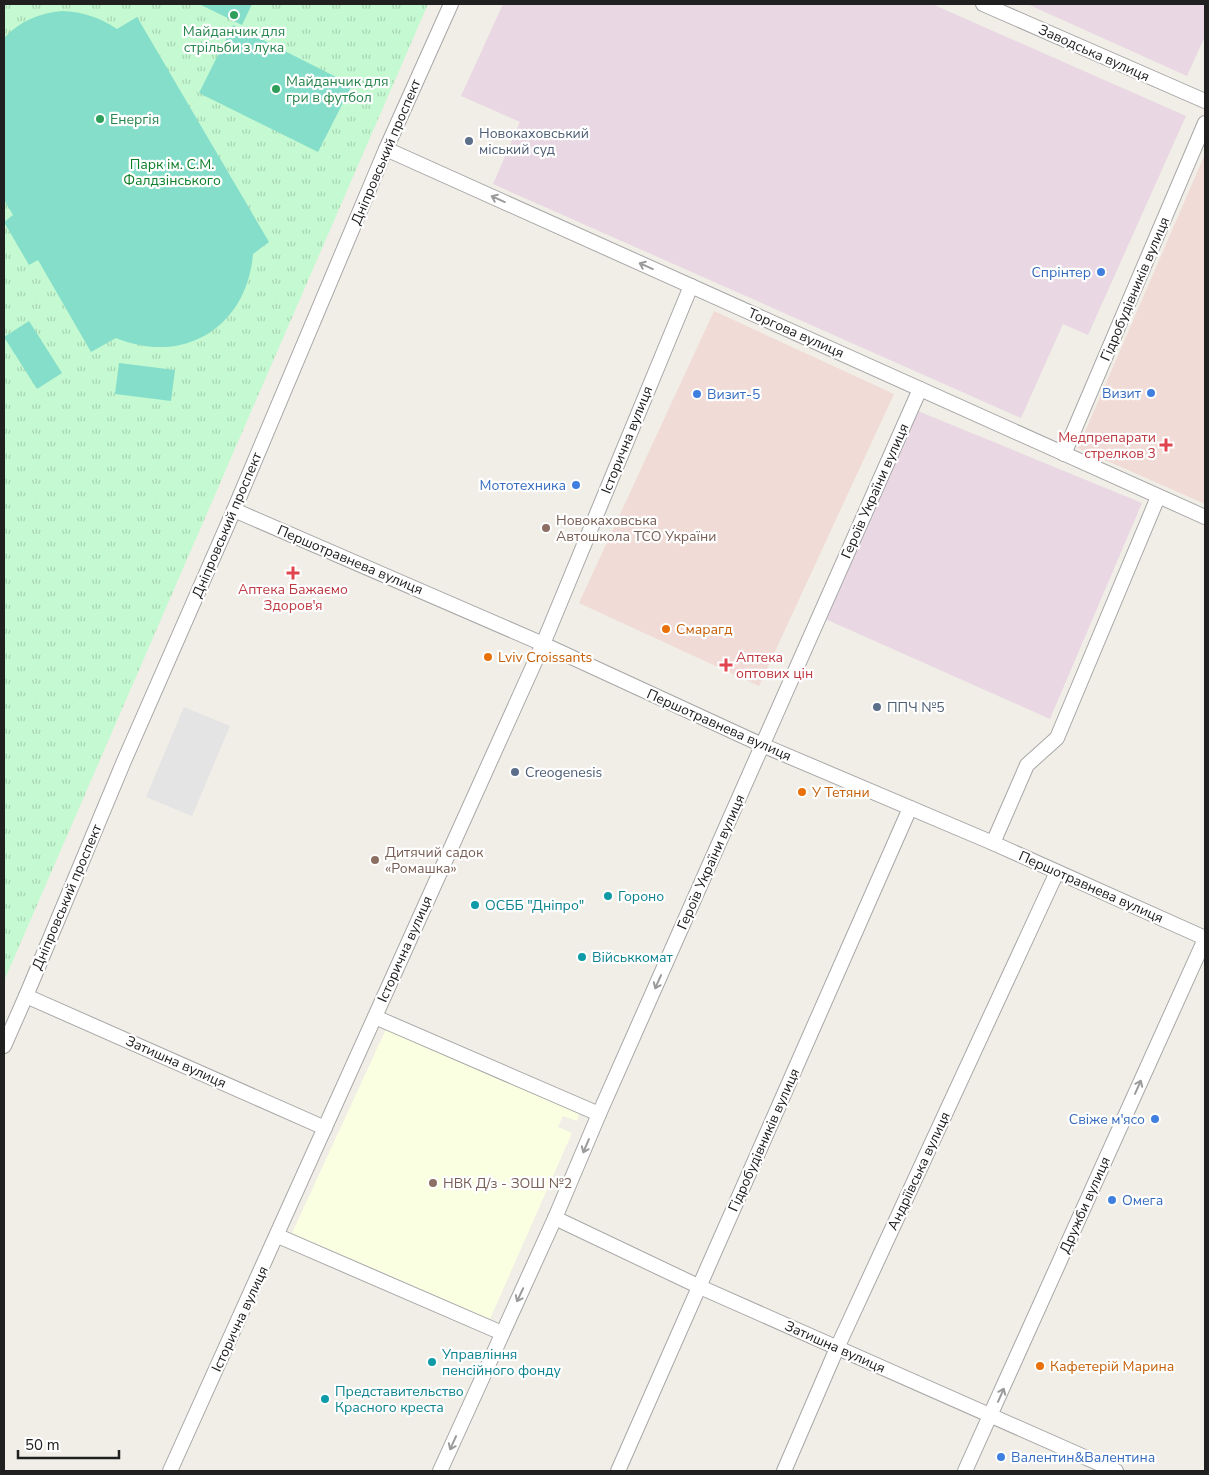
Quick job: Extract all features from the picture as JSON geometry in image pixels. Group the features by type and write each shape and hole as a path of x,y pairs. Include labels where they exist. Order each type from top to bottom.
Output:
{"street":[{"name":"Дніпровський проспект","path":"4,1046 124,761 234,510 386,148 451,4"},
{"name":"Заводська вулиця","path":"983,4 1205,101"},
{"name":"Гідробудівників вулиця","path":"1064,454 1205,123"},
{"name":"Торгова вулиця","path":"386,148 1205,517"},
{"name":"Історична вулиця","path":"170,1471 278,1236 544,644 691,286"},
{"name":"Героїв України вулиця","path":"440,1471 555,1218 599,1114 920,389"},
{"path":"993,843 1027,765 1057,738 1158,496"},
{"name":"Першотравнева вулиця","path":"234,510 544,644 762,745 993,843 1205,938"},
{"name":"Гідробудівників вулиця","path":"618,1471 910,808"},
{"name":"Андріївська вулиця","path":"784,1471 837,1348 1057,872"},
{"name":"Дружби вулиця","path":"966,1471 1205,938"},
{"name":"Затишна вулиця","path":"26,996 325,1128"},
{"path":"375,1017 599,1114"},
{"name":"Затишна вулиця","path":"555,1218 837,1348 1116,1471"},
{"path":"278,1236 502,1332"}],"shaded area":[{"path":"503,4 932,4 1186,116 1088,335 1063,324 1021,418 493,184 520,122 461,96"},
{"path":"1027,4 1205,4 1205,36 1187,76"},
{"path":"1205,154 1205,504 1078,448"},
{"path":"714,311 894,394 759,686 579,603"},
{"path":"918,411 1142,503 1050,719 823,618"},
{"path":"184,707 230,726 192,816 146,797"},
{"name":"НВК Д/з - ЗОШ №2","path":"386,1029 579,1114 577,1121 563,1116 558,1127 572,1133 490,1319 292,1233"}],"green space":[{"name":"Парк ім. С.М. Фалдзінського","path":"4,4 428,4 4,981"},
{"name":"Майданчик для стрільби з лука","path":"199,4 252,4 242,25"},
{"name":"Енергія","path":"62,11 91,16 117,29 137,17 269,242 253,254 248,280 239,302 225,320 208,334 188,343 165,347 141,345 116,338 91,352 38,260 29,265 4,222 13,215 4,200 4,38 30,19"},
{"name":"Майданчик для гри в футбол","path":"233,25 352,85 318,152 199,93"},
{"path":"29,321 62,373 37,389 4,337"},
{"path":"119,363 175,370 171,401 115,394"}],"place":[{"name":"Майданчик для стрільби з лука","path":"234,15"},
{"name":"Майданчик для гри в футбол","path":"276,89"},
{"name":"Енергія","path":"100,119"},
{"name":"Новокаховський міський суд","path":"469,141"},
{"name":"Спрінтер","path":"1101,272"},
{"name":"Визит","path":"1151,393"},
{"name":"Визит-5","path":"697,394"},
{"name":"Медпрепарати стрелков 3","path":"1166,445"},
{"name":"Мототехника","path":"576,485"},
{"name":"Новокаховська Автошкола ТСО України","path":"546,528"},
{"name":"Аптека Бажаємо Здоров'я","path":"293,573"},
{"name":"Смарагд","path":"666,629"},
{"name":"Lviv Croissants","path":"488,657"},
{"name":"Аптека оптових цін","path":"726,665"},
{"name":"ППЧ №5","path":"877,707"},
{"name":"Creogenesis","path":"515,772"},
{"name":"У Тетяни","path":"802,792"},
{"name":"Дитячий садок «Ромашка»","path":"375,860"},
{"name":"Гороно","path":"608,896"},
{"name":"ОСББ \"Днiпро\"","path":"475,905"},
{"name":"Військкомат","path":"582,957"},
{"name":"Свіже м'ясо","path":"1155,1119"},
{"name":"НВК Д/з - ЗОШ №2","path":"433,1183"},
{"name":"Омега","path":"1112,1200"},
{"name":"Управління пенсійного фонду","path":"432,1362"},
{"name":"Кафетерій Марина","path":"1040,1366"},
{"name":"Представительство Красного креста","path":"325,1399"},
{"name":"Валентин&Валентина","path":"1001,1457"}]}
